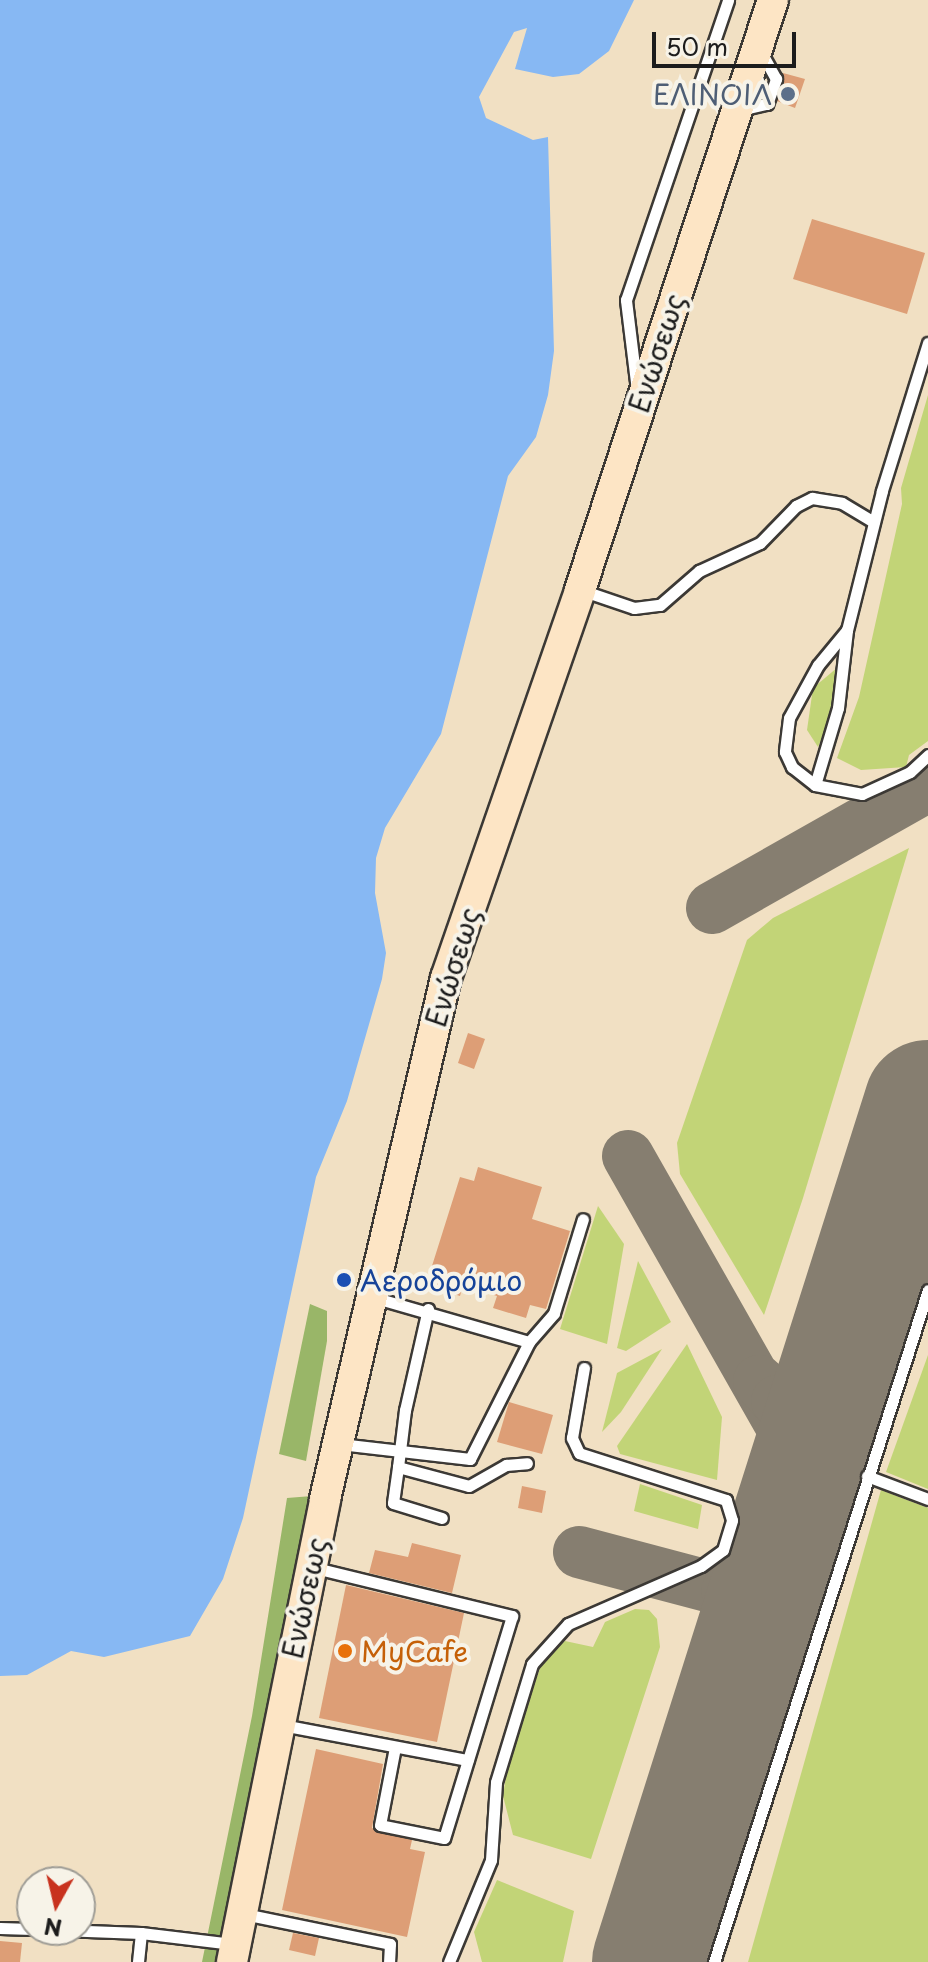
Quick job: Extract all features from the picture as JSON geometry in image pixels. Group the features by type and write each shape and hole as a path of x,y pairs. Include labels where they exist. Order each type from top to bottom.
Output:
{"main road":[{"name":"Ενώσεως","path":"233,1953 310,1567 446,978 580,590 773,0"}],"lane":[{"path":"639,404 626,300 728,0"},
{"path":"815,785 838,708 847,630 874,522 928,343"},
{"path":"580,590 634,608 660,605 699,571 760,543 796,506 812,498 842,503 874,522"},
{"path":"847,630 818,665 789,718 785,752 792,767 815,785 862,794 910,772 928,755"},
{"path":"338,1444 463,1460 477,1453 529,1342 554,1313 583,1219"},
{"path":"714,1962 928,1290"},
{"path":"371,1297 428,1309 529,1342"},
{"path":"428,1309 398,1452 393,1503 442,1518"},
{"path":"449,1962 491,1860 496,1782 532,1664 568,1624 701,1566 723,1550 732,1520 726,1500 579,1453 572,1438 584,1368"},
{"path":"398,1467 469,1486 506,1465 527,1463"},
{"path":"867,1476 928,1499"},
{"path":"310,1567 512,1616 444,1838 380,1825 395,1747"},
{"path":"277,1724 468,1760"},
{"path":"239,1913 390,1944 389,1962"},
{"path":"96,1931 141,1933 233,1953"},
{"path":"138,1962 141,1933"}],"green space":[{"path":"928,395 928,741 909,755 906,767 861,770 837,758 859,697 902,504 901,488"},
{"path":"844,662 828,724 818,747 807,730 813,688"},
{"path":"909,848 803,1198 764,1315 680,1174 677,1143 747,940 773,918"},
{"path":"598,1206 624,1244 607,1344 560,1329"},
{"path":"638,1261 671,1322 626,1351 617,1348"},
{"path":"310,1304 327,1311 327,1341 306,1461 279,1454"},
{"path":"687,1344 722,1417 717,1480 620,1454 617,1446"},
{"path":"662,1349 621,1412 602,1432 617,1373"},
{"path":"928,1355 928,1489 886,1472"},
{"path":"640,1484 702,1505 698,1529 634,1511"},
{"path":"881,1490 928,1508 928,1962 748,1962"},
{"path":"312,1496 220,1962 202,1962 252,1716 287,1498"},
{"path":"635,1609 649,1610 657,1619 660,1647 591,1859 513,1835 503,1796 508,1763 543,1659 565,1641 593,1647 605,1622"},
{"path":"497,1880 574,1911 563,1962 482,1962 474,1932"}],"water":[{"path":"0,0 634,0 609,51 579,74 553,77 515,69 527,28 514,32 479,97 486,118 533,140 548,137 554,351 548,395 536,437 508,476 441,734 385,828 376,858 375,893 386,953 382,979 347,1101 316,1177 243,1518 223,1579 190,1636 104,1657 71,1651 27,1675 0,1676"}],"building":[{"path":"783,73 805,79 795,108 777,101"},
{"path":"812,219 925,253 907,314 793,279"},
{"path":"468,1033 485,1039 474,1069 458,1063"},
{"path":"478,1167 542,1187 532,1219 570,1231 546,1309 530,1305 526,1318 493,1308 497,1296 463,1285 460,1296 426,1285 460,1177 474,1181"},
{"path":"509,1402 553,1415 542,1454 497,1442"},
{"path":"522,1486 546,1491 542,1513 518,1508"},
{"path":"412,1543 461,1555 452,1593 369,1573 375,1550 408,1557"},
{"path":"346,1585 464,1613 437,1742 319,1718"},
{"path":"316,1749 383,1764 372,1828 412,1840 410,1849 425,1852 407,1937 282,1910"},
{"path":"293,1933 319,1938 315,1956 289,1950"},
{"path":"0,1941 22,1946 20,1962 0,1962"}],"taxiway":[{"path":"712,908 928,786"},
{"path":"628,1156 785,1432 799,1465 799,1511"},
{"path":"759,1381 777,1401 793,1404 812,1403 837,1390"},
{"path":"579,1552 727,1591 750,1607 761,1632"}],"runway":[{"path":"656,1962 928,1104"}],"place":[{"name":"ΕΛΙΝΟΙΛ","path":"788,94"},
{"name":"Αεροδρόμιο","path":"344,1280"},
{"name":"MyCafe","path":"345,1651"}]}
